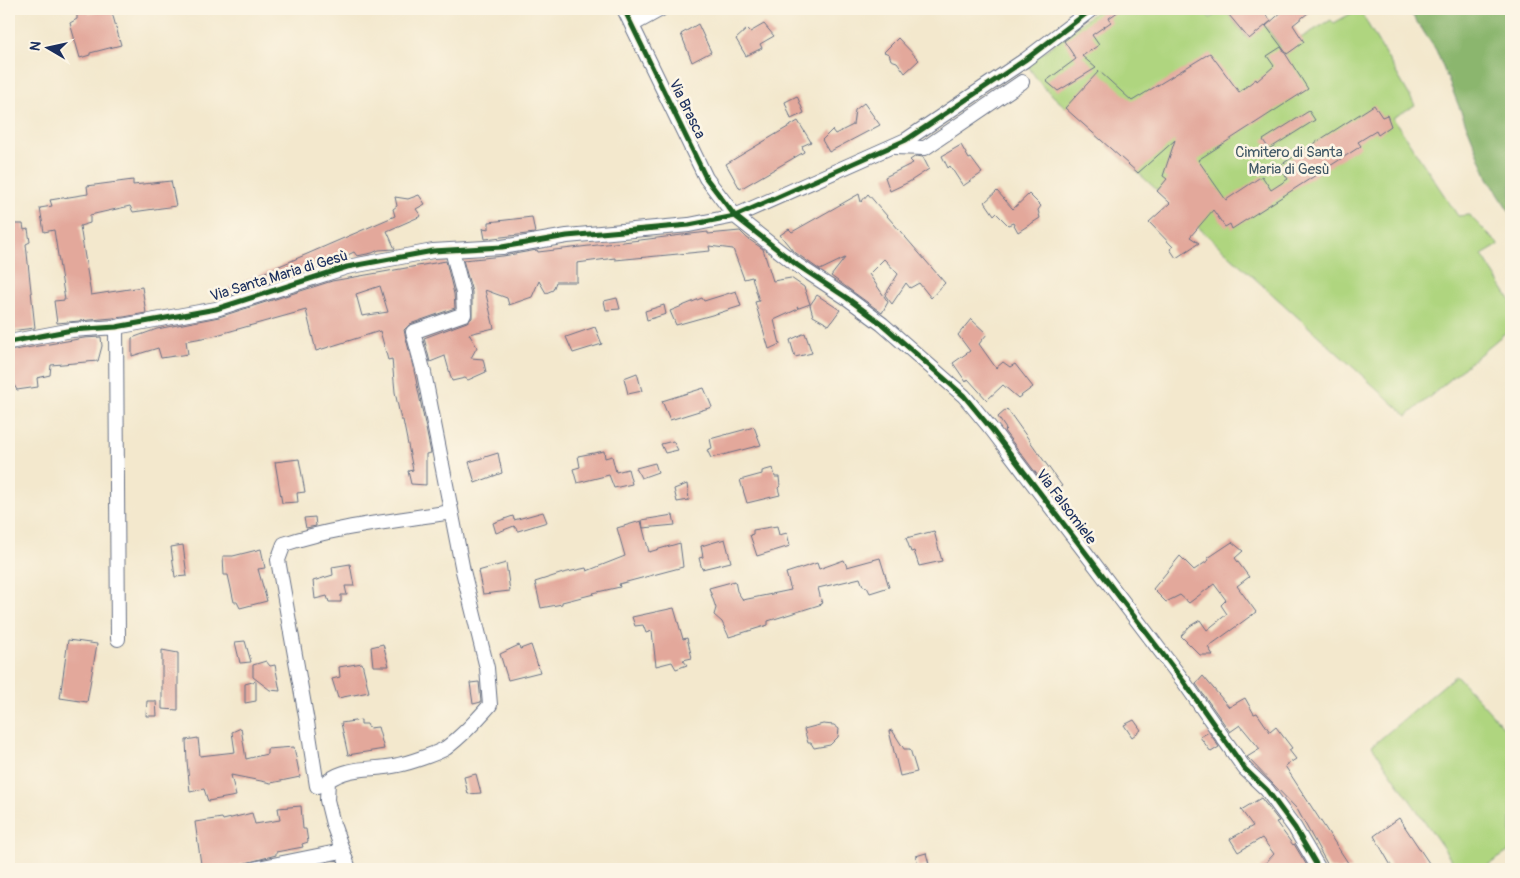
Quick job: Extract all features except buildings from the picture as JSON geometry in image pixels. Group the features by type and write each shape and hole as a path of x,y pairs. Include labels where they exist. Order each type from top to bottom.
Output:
{"street":[{"name":"Via Brasca","path":"624,9 706,178 735,216"},
{"path":"632,25 661,9"},
{"name":"Via Santa Maria di Gesù","path":"9,342 72,330 116,327 216,309 347,267 433,251 502,247 567,236 689,225 735,216 906,140 1025,60 1092,9"},
{"path":"891,147 925,148 1022,82"},
{"name":"Via Falsomiele","path":"735,216 797,265 882,324 964,396 993,431 1184,682 1245,769 1267,790 1290,820 1319,869"},
{"path":"349,869 327,800 328,781 337,775 357,770 398,765 444,749 481,716 490,705 487,668 463,571 424,373 412,332 464,314 463,293 452,250"},
{"path":"116,327 118,639"},
{"path":"317,786 278,560 284,544 351,528 451,512"},
{"path":"253,869 342,851"}],"green space":[{"name":"Cimitero di Santa Maria di Gesù","path":"1099,9 1203,9 1210,18 1224,9 1248,39 1265,25 1282,49 1331,20 1334,23 1359,9 1415,105 1393,118 1458,216 1469,215 1499,245 1482,255 1511,301 1511,328 1407,416 1042,86 1027,65"},
{"path":"1408,9 1511,9 1511,214 1488,178 1436,50"},
{"path":"1456,675 1511,735 1511,850 1482,869 1458,869 1372,746"}],"cycle path":[{"path":"624,9 706,178 735,216 797,265 882,324 964,396 993,431 1184,682 1245,769 1267,790 1295,828 1319,869"},
{"path":"9,342 72,330 116,327 216,309 347,267 433,251 502,247 567,236 689,225 735,216 906,140 1025,60 1092,9"}]}
